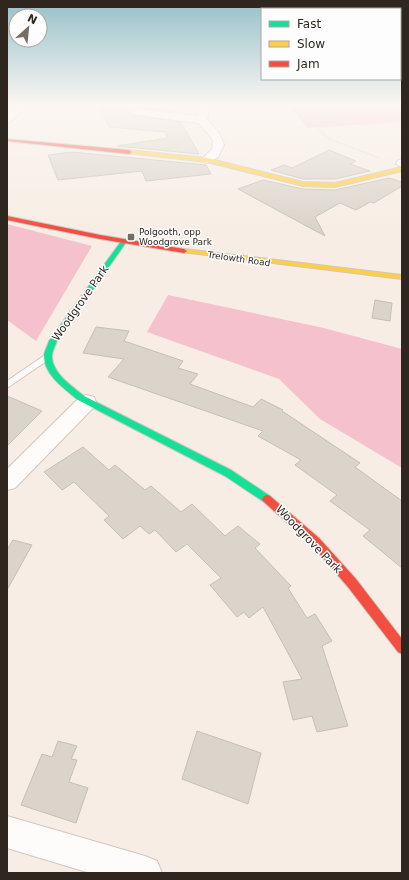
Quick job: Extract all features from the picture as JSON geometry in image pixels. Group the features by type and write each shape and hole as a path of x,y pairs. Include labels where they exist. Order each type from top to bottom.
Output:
{"street":[{"path":"68,146 207,160 286,180 320,185 335,185 402,169"},
{"path":"207,160 217,152 220,146"},
{"name":"Trelowth Road","path":"7,218 66,231 246,261 384,274 402,278"},
{"name":"Woodgrove Park","path":"124,241 53,341 48,356 50,365 66,388 87,402 228,473 276,504 315,541 347,577 402,648"},
{"path":"7,482 87,402"},
{"path":"7,832 145,873"}],"lane":[{"path":"7,385 48,356"}],"path":[{"path":"348,146 380,158"}],"shaded area":[{"path":"7,224 92,246 36,341 7,320"},
{"path":"168,295 324,328 402,349 402,468 320,419 279,379 147,332"}],"building":[{"path":"118,146 195,146 199,154"},
{"path":"329,150 356,161 350,164 370,171 335,179 303,179 271,170 284,165 292,168"},
{"path":"72,152 206,165 211,174 146,181 142,171 58,180 48,155"},
{"path":"389,178 402,182 402,186 374,203 370,202 356,210 340,203 315,217 325,236 238,189 263,180 303,189 335,190"},
{"path":"375,300 392,303 390,321 372,318"},
{"path":"96,327 129,331 124,341 183,361 178,368 198,374 190,384 253,407 261,399 283,410 282,411 360,463 355,467 402,501 402,568 363,536 370,530 330,501 337,495 295,465 301,460 258,436 263,431 108,377 124,359 83,353"},
{"path":"7,396 42,411 7,446"},
{"path":"83,447 109,470 115,465 145,490 151,486 181,512 192,504 225,536 238,526 260,544 255,548 291,586 288,588 307,618 315,614 332,641 322,646 348,726 317,732 312,716 293,720 283,682 302,679 263,607 249,618 244,612 237,617 210,585 221,578 187,544 176,552 155,530 149,534 140,526 123,539 104,520 109,516 74,482 62,490 44,472"},
{"path":"13,540 32,545 7,590 7,550"},
{"path":"197,731 261,753 248,804 182,779"},
{"path":"58,741 77,746 71,759 77,760 69,782 88,788 76,823 21,805 42,754 52,757"}],"traffic: fast":[{"path":"124,241 53,341 48,356 52,370 62,382 81,398 228,473 267,499"}],"traffic: slow":[{"path":"129,152 207,160 303,184 335,185 402,169"},
{"path":"184,251 402,277"}],"traffic: jam":[{"path":"69,146 129,152"},
{"path":"7,218 100,237 184,251"},
{"path":"267,499 315,541 352,583 402,648"}],"place":[{"name":"Polgooth, opp Woodgrove Park","path":"131,237"}]}
